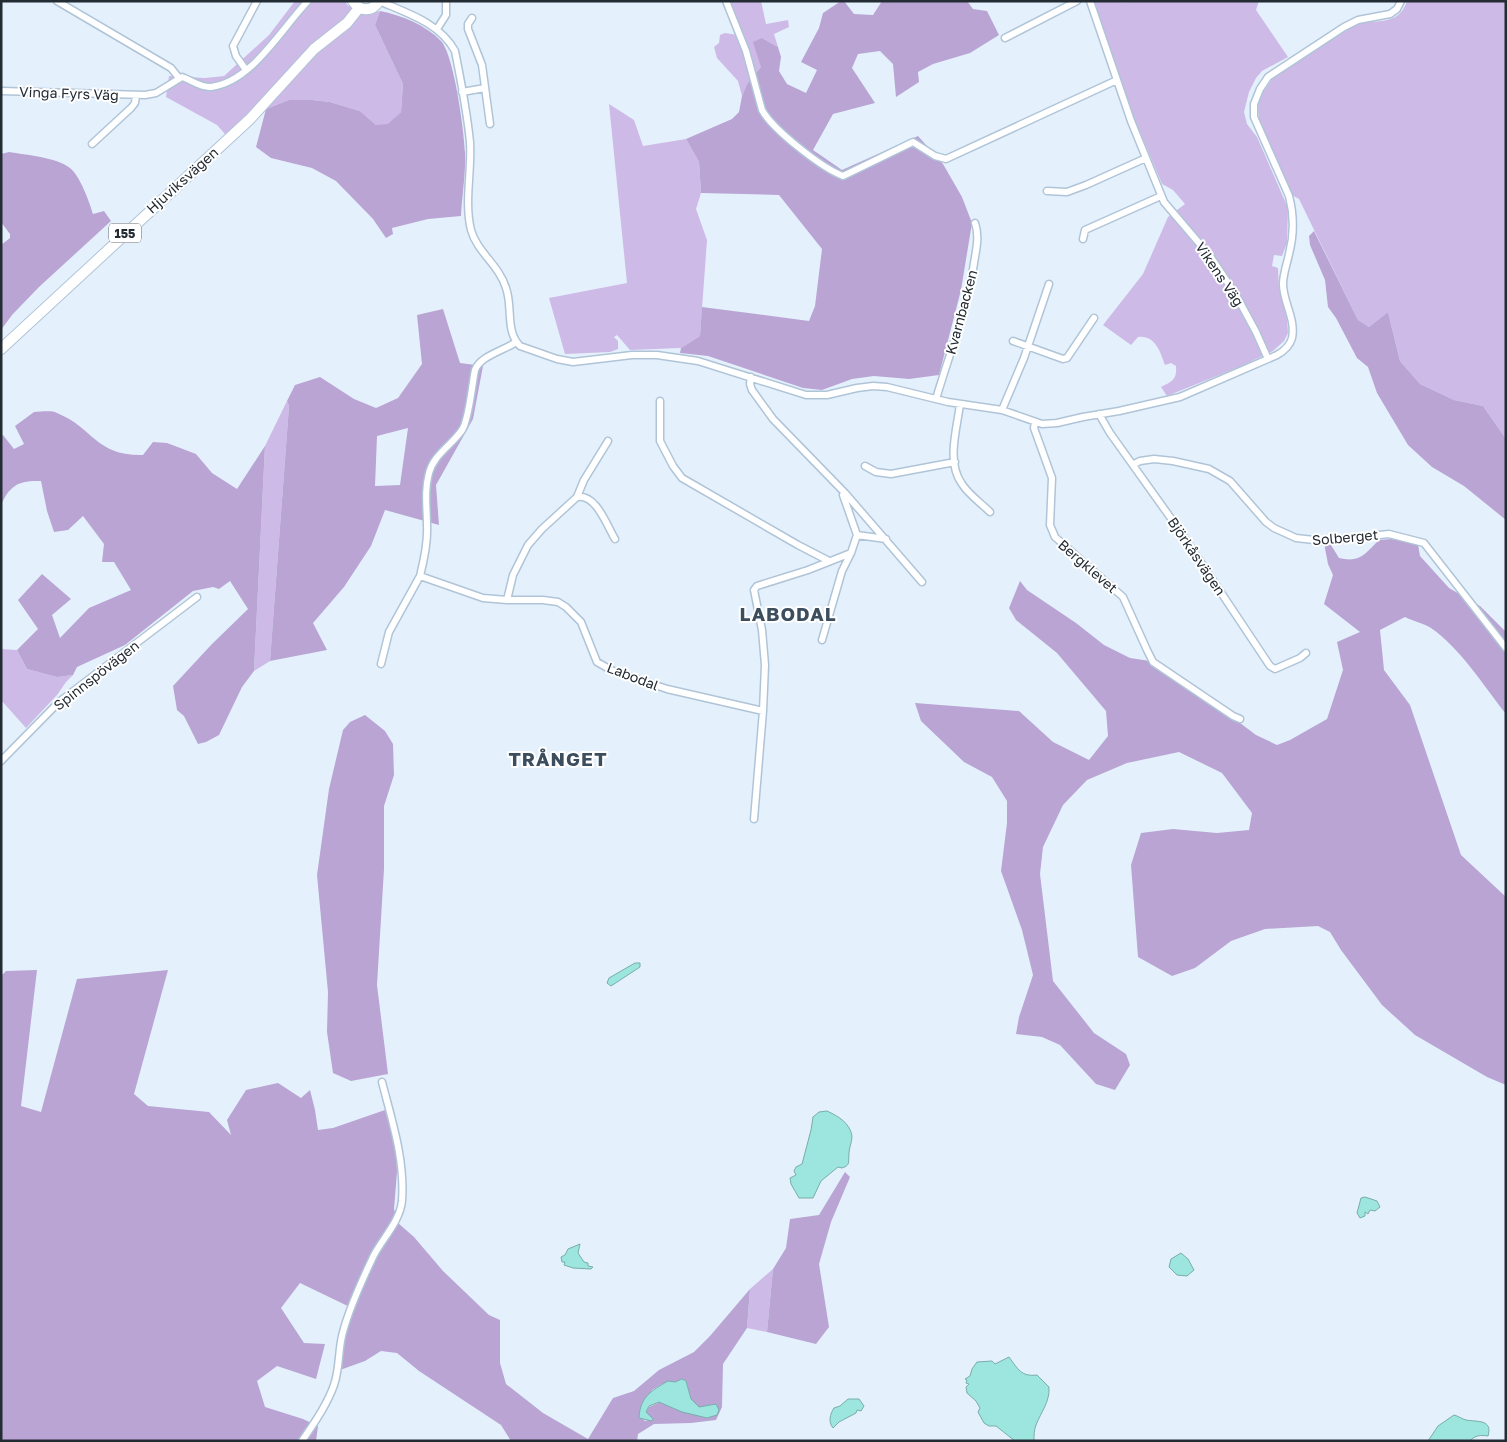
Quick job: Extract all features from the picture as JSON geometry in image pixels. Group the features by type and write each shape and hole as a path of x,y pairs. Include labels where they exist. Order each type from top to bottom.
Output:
{"main road":[{"name":"Hjuviksvägen","path":"1,349 250,119 314,49 347,23 356,5 371,9 379,1"}],"street":[{"path":"57,1 171,68 179,78 210,87 232,79 260,59 308,1"},
{"path":"246,70 236,56 233,46 257,1"},
{"path":"379,1 437,29 448,38 455,51 470,142 469,209 471,231 478,246 496,267 504,281 508,295 512,333 516,342 524,348 566,361 582,362 632,354 698,360 806,395 827,395 849,389 873,386 893,388 960,404 1002,410 1042,424 1057,423 1143,407 1180,397 1283,351 1291,339 1292,330 1283,285 1293,235 1292,207 1289,196 1254,117 1256,96 1268,77 1344,27 1358,20 1390,14 1397,9 1401,1"},
{"path":"437,29 446,15 446,1"},
{"path":"726,1 746,51 762,110 767,119 792,141 834,172 843,176 913,142 938,158 946,159 1117,80"},
{"path":"1005,38 1077,1"},
{"name":"Vikens Väg","path":"1090,1 1117,80 1161,196 1167,207 1192,232 1236,295 1268,359"},
{"path":"472,18 468,24 468,29 480,57 490,124"},
{"name":"Vinga Fyrs Väg","path":"1,91 145,95 156,93 179,78"},
{"path":"462,92 485,88"},
{"name":"Vinga Fyrs Väg","path":"92,144 131,108 135,103 136,95"},
{"path":"1047,191 1067,192 1146,158"},
{"path":"1083,240 1085,230 1161,196"},
{"name":"Kvarnbacken","path":"936,399 961,324 972,277 977,243 976,223"},
{"path":"1002,410 1028,346 1049,284"},
{"path":"1013,341 1064,359 1067,358 1094,318"},
{"path":"381,664 389,632 420,576 427,545 426,487 430,470 442,451 464,429 478,363 516,342"},
{"path":"752,377 750,384 760,403 786,433 845,493 922,582"},
{"path":"660,401 660,441 673,466 682,478 829,561"},
{"path":"960,404 953,453 958,477 962,484 990,512"},
{"name":"Björkåsvägen","path":"1099,414 1110,433 1134,464 1270,666 1275,669 1300,658 1306,653"},
{"name":"Bergklevet","path":"1035,422 1034,428 1052,478 1050,525 1055,537 1123,597 1154,662 1193,690 1240,719"},
{"path":"506,600 513,576 528,545 542,529 577,497 584,480 608,441"},
{"name":"Solberget","path":"1134,464 1154,459 1209,469 1230,481 1266,522 1291,537 1308,541 1323,541 1389,534 1424,543 1506,648"},
{"path":"865,466 876,472 891,474 955,462"},
{"path":"822,640 842,571 857,535 843,496 845,493"},
{"path":"577,497 581,496 592,500 615,539"},
{"path":"857,535 886,539"},
{"path":"754,819 763,710 764,647 754,590 757,586 808,570 851,553"},
{"name":"Labodal","path":"420,576 483,598 558,602 581,622 597,662 611,670 672,691 763,710"},
{"name":"Spinnspövägen","path":"1,761 59,702 197,597"},
{"path":"302,1441 318,1416 333,1386 342,1334 349,1313 376,1253 396,1219 402,1204 401,1163 396,1132 382,1082"}],"shaded area":[{"path":"295,1 346,1 347,5 367,14 380,11 375,25 403,84 401,112 388,125 376,125 360,111 330,102 289,100 266,109 232,142 217,125 166,97 169,76 205,78 224,76 269,35"},
{"path":"730,1 761,1 766,24 788,20 789,27 774,34 778,47 762,38 761,67 747,84 742,96 738,81 717,58 714,47 719,43 720,35 725,33 744,36"},
{"path":"844,1 854,14 873,15 882,1 967,1 973,9 987,11 999,35 970,53 933,64 918,72 919,82 896,97 893,64 880,51 858,54 852,68 875,103 833,114 813,150 842,170 918,136 943,164 962,197 972,223 961,290 939,375 909,379 874,376 852,379 822,390 803,388 708,356 680,353 681,348 700,336 702,307 809,321 815,306 822,249 779,195 701,193 699,162 686,139 732,119 739,112 742,96 747,84 761,67 753,42 762,38 778,47 781,57 779,71 787,84 806,93 817,70 801,62 819,28 823,13"},
{"path":"1092,1 1121,1 1122,3 1124,1 1259,1 1256,10 1288,57 1262,71 1256,78 1249,92 1244,112 1247,124 1257,137 1288,208 1287,243 1282,256 1274,255 1272,266 1278,268 1279,289 1287,319 1288,333 1284,341 1273,351 1167,396 1161,387 1173,379 1176,374 1176,366 1171,363 1165,365 1153,341 1144,337 1138,337 1131,345 1103,325 1143,274 1168,217 1185,204 1173,190 1162,184 1126,99"},
{"path":"1407,1 1506,1 1506,439 1483,406 1454,400 1420,384 1400,361 1388,312 1369,327 1358,320 1299,199 1292,195 1259,119 1258,106 1260,97 1272,79 1351,26 1359,23 1391,19 1403,10"},
{"path":"380,11 396,15 428,30 441,41 446,49 454,76 463,127 465,152 461,216 428,219 392,228 393,234 386,238 373,219 336,181 312,168 271,158 256,147 266,109 289,100 330,102 360,111 376,125 388,124 401,112 403,84 375,25"},
{"path":"609,104 634,120 643,146 686,139 699,162 701,193 696,209 707,240 700,336 681,348 630,350 617,335 614,337 618,341 618,349 610,352 565,354 549,298 627,283"},
{"path":"9,152 57,161 70,168 81,183 93,214 104,211 111,221 39,287 12,315 1,330 1,245 10,238 10,234 1,222 1,154"},
{"path":"1314,231 1358,320 1369,327 1388,312 1400,361 1420,384 1454,400 1483,406 1506,439 1506,520 1464,486 1432,467 1408,445 1377,393 1368,367 1357,358 1336,318 1328,307 1325,280 1310,245 1309,236"},
{"path":"443,309 460,363 483,366 473,419 436,485 439,525 385,510 371,546 344,587 313,623 327,650 270,661 289,406 287,401 295,385 320,377 354,399 376,408 398,398 422,364 417,315","holes":["408,428 400,485 375,486 377,436"]},
{"path":"287,401 289,406 270,661 254,671 265,446"},
{"path":"34,412 55,412 69,419 104,446 115,451 143,455 153,442 167,443 196,454 212,473 237,489 265,446 254,671 242,687 219,735 198,744 184,716 177,710 173,686 248,609 230,581 219,589 213,587 193,591 125,645 77,667 73,675 57,677 27,669 17,650 38,629 18,600 42,574 71,599 52,615 60,638 89,608 131,590 114,562 102,562 104,544 83,516 68,530 54,532 47,511 41,481 16,485 4,498 1,505 1,436 3,435 14,449 24,444 15,426"},
{"path":"1391,539 1418,544 1420,556 1449,588 1480,606 1506,632 1506,714 1462,657 1431,628 1405,617 1380,630 1384,670 1410,705 1461,855 1506,897 1506,1085 1487,1077 1415,1035 1382,1005 1330,932 1318,926 1265,929 1231,941 1195,968 1172,976 1138,957 1131,865 1141,833 1173,829 1217,833 1249,830 1252,813 1222,773 1179,752 1127,763 1087,780 1063,805 1043,847 1040,874 1053,981 1094,1033 1126,1054 1130,1065 1115,1090 1096,1084 1060,1045 1042,1037 1016,1034 1019,1017 1033,975 1022,930 1001,871 1007,823 1007,801 992,777 964,762 921,721 915,703 1019,711 1053,742 1089,760 1108,736 1106,711 1057,653 1016,620 1009,608 1020,581 1027,590 1076,623 1104,645 1130,658 1150,661 1174,681 1228,714 1256,735 1277,745 1290,740 1327,719 1343,670 1337,642 1360,632 1324,604 1333,575 1328,564 1324,543 1331,545 1339,558 1352,559 1362,556 1379,540"},
{"path":"1,649 17,650 27,669 57,677 73,675 26,728 1,700"},
{"path":"365,715 385,731 393,744 394,775 384,806 384,869 377,985 388,1074 351,1081 333,1073 327,1032 328,992 317,875 329,789 343,730 350,722"},
{"path":"635,963 640,963 640,967 611,986 607,983 609,978"},
{"path":"37,970 21,1106 41,1112 77,979 168,970 134,1094 148,1106 209,1112 231,1135 227,1120 246,1090 278,1083 301,1098 310,1090 318,1130 333,1128 385,1110 396,1150 397,1172 394,1209 398,1223 414,1237 443,1271 489,1315 500,1320 500,1363 506,1384 543,1413 588,1439 613,1398 634,1391 659,1370 694,1352 750,1289 747,1328 723,1364 722,1407 716,1420 654,1424 638,1434 637,1441 511,1441 501,1425 419,1371 397,1353 381,1351 365,1361 340,1370 345,1334 354,1309 300,1283 281,1308 304,1343 325,1344 316,1379 277,1366 257,1381 265,1407 303,1419 318,1426 316,1441 1,1441 1,976 6,971","holes":["682,1379 686,1381 691,1399 699,1407 692,1413 682,1412 660,1402 649,1407 646,1412 653,1419 645,1421 642,1418 652,1390 662,1384"]},
{"path":"827,1111 843,1120 851,1131 852,1138 848,1163 845,1167 838,1167 821,1181 813,1198 799,1198 791,1184 790,1178 796,1175 794,1171 796,1167 802,1164 813,1117 819,1112"},
{"path":"845,1172 850,1177 831,1222 819,1264 829,1327 816,1344 767,1332 773,1269 786,1248 790,1219 819,1215"},
{"path":"1365,1197 1377,1201 1380,1207 1375,1211 1370,1210 1368,1214 1365,1212 1365,1216 1360,1218 1357,1213 1361,1198"},
{"path":"580,1244 578,1253 584,1262 588,1263 588,1266 593,1267 591,1269 573,1268 564,1265 565,1262 562,1262 561,1257 565,1255 568,1249"},
{"path":"1181,1253 1188,1259 1194,1270 1187,1276 1177,1275 1169,1267 1171,1259"},
{"path":"773,1269 767,1332 747,1328 750,1289"},
{"path":"1009,1357 1020,1371 1027,1375 1037,1375 1049,1387 1047,1402 1035,1427 1034,1441 1015,1441 996,1426 989,1426 984,1423 978,1412 980,1408 976,1401 967,1393 966,1387 969,1384 966,1383 967,1380 965,1379 970,1376 977,1362 992,1361 995,1364"},
{"path":"682,1379 686,1381 691,1399 699,1407 716,1404 719,1410 717,1415 707,1418 682,1412 659,1402 649,1406 646,1412 653,1419 652,1421 639,1418 642,1405 648,1395 668,1381 675,1382"},
{"path":"848,1399 859,1399 864,1406 861,1411 857,1410 856,1413 839,1422 833,1428 830,1421 834,1408 840,1406"},
{"path":"1454,1415 1466,1420 1483,1422 1488,1427 1488,1436 1478,1436 1470,1441 1428,1441 1438,1426"}],"district":[{"name":"LABODAL","path":"788,613"},
{"name":"TRÅNGET","path":"558,758"}]}
